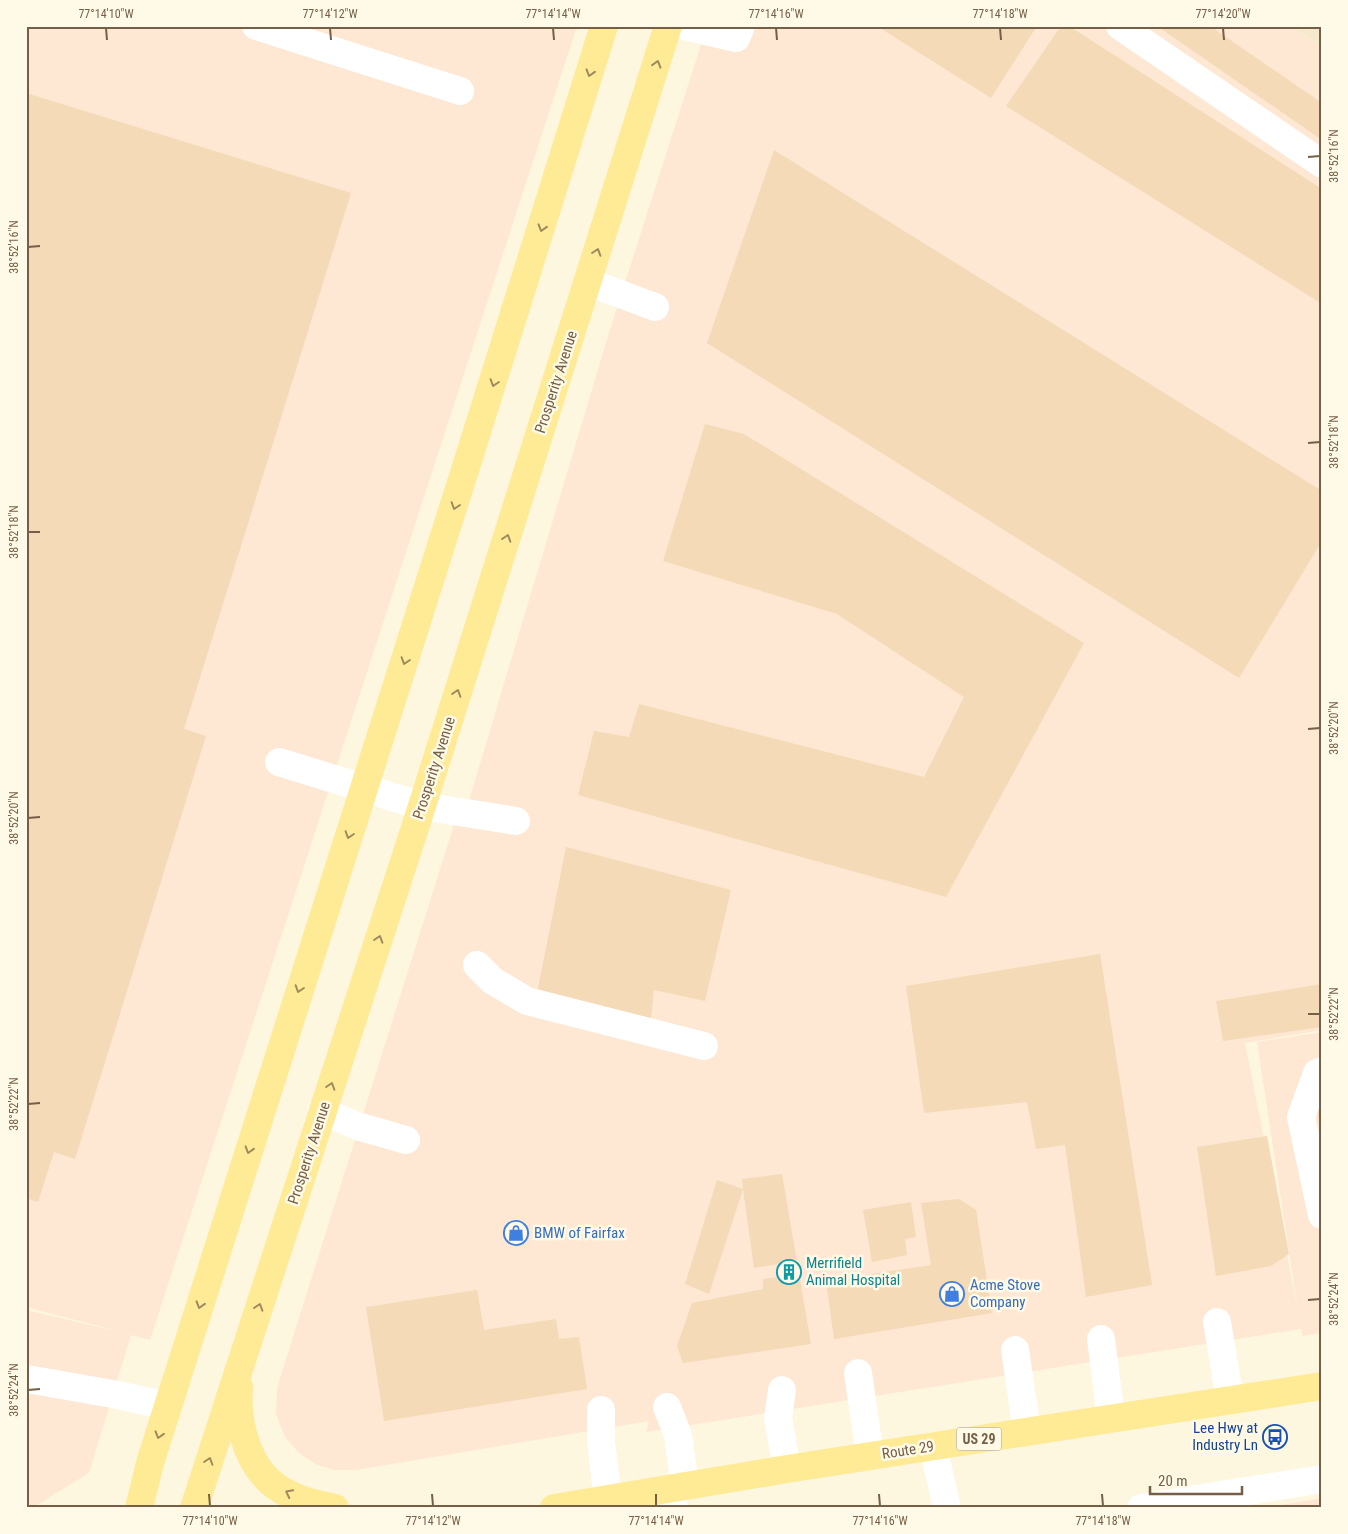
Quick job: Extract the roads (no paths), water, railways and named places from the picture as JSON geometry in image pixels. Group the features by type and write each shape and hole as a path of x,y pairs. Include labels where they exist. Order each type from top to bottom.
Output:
{"main road":[{"path":"139,1508 168,1406 498,369 604,26"},
{"name":"Prosperity Avenue","path":"194,1508 422,806 668,26"},
{"path":"247,1345 238,1399 243,1431 253,1460 272,1482 286,1493 306,1501 335,1508"},
{"name":"Route 29","path":"554,1508 608,1499 676,1494 787,1469 1322,1386"}],"lane":[{"path":"256,26 460,91"},
{"path":"685,26 703,28 736,38 741,26"},
{"path":"1120,26 1322,164"},
{"path":"588,282 655,307"},
{"path":"279,762 422,806 516,822"},
{"path":"477,965 493,981 527,1001 704,1046"},
{"path":"1322,1071 1317,1073 1301,1117 1322,1215"},
{"path":"322,1111 357,1126 406,1140"},
{"path":"1217,1322 1230,1400"},
{"path":"1101,1339 1111,1418"},
{"path":"1015,1350 1027,1431"},
{"path":"858,1373 870,1456"},
{"path":"26,1380 118,1394 168,1406"},
{"path":"782,1390 778,1418 787,1469"},
{"path":"667,1407 678,1435 676,1494"},
{"path":"601,1410 601,1442 608,1499"},
{"path":"933,1446 947,1508"},
{"path":"1141,1508 1322,1479"}],"place":[{"name":"BMW of Fairfax","path":"516,1233"},
{"name":"Merrifield Animal Hospital","path":"789,1272"},
{"name":"Acme Stove Company","path":"952,1294"},
{"name":"Lee Hwy at Industry Ln","path":"1275,1437"}]}
